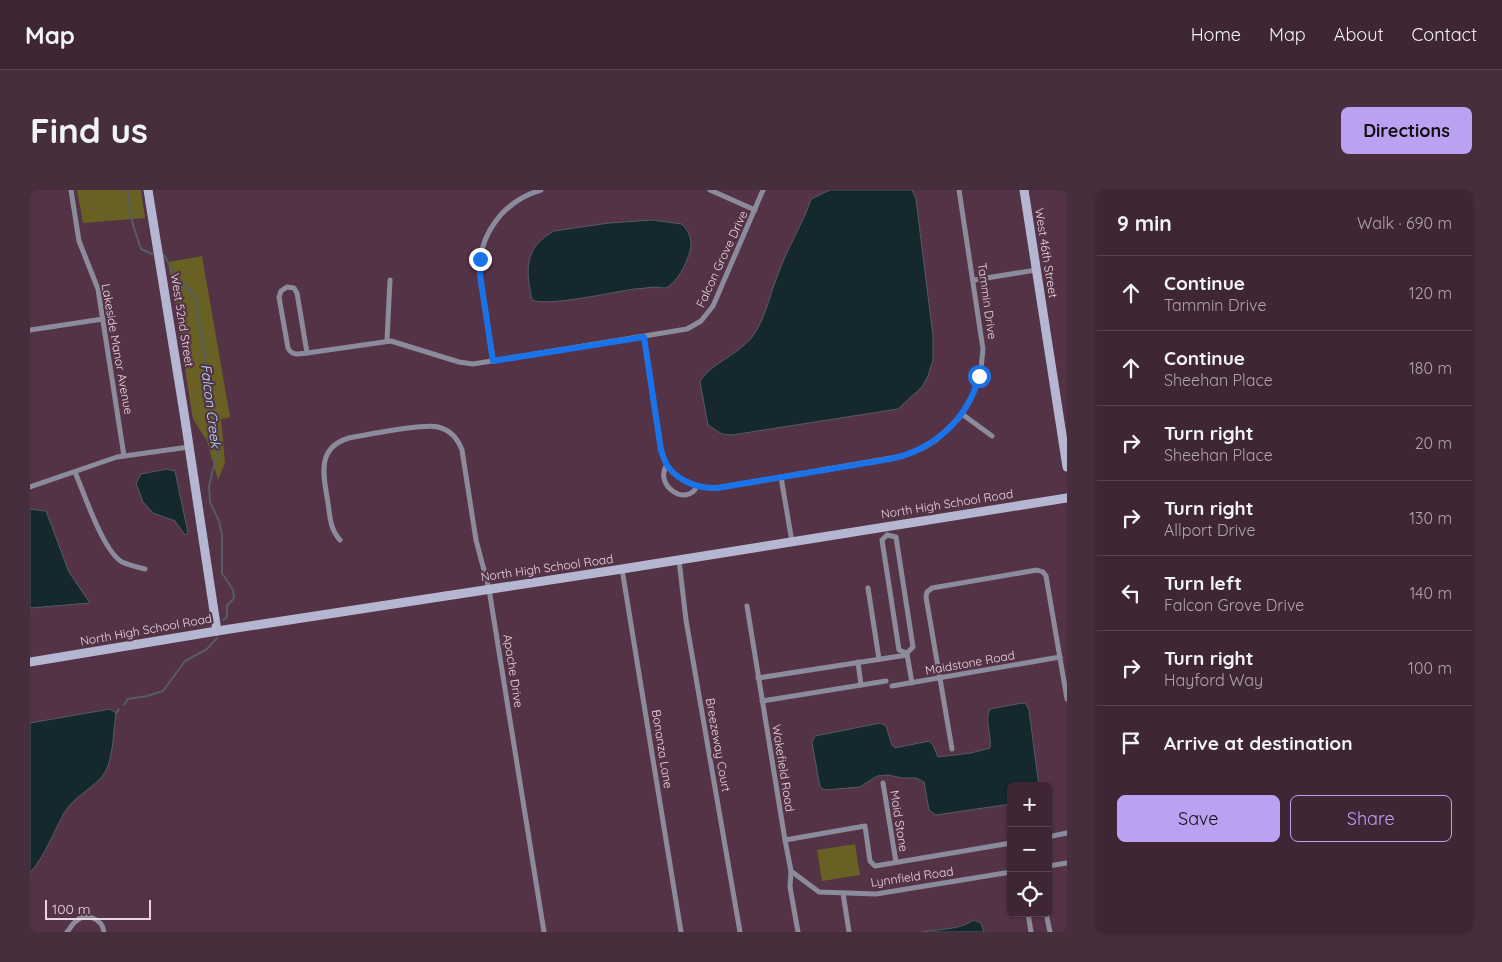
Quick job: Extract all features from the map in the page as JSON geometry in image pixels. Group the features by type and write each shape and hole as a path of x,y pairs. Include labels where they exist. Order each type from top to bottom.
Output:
{"street":[{"name":"Lakeside Manor Avenue","path":"71,190 79,241 98,289 124,456"},
{"name":"West 52nd Street","path":"148,190 217,631"},
{"path":"493,361 479,270 483,246 496,220 508,208 518,200 540,190"},
{"path":"710,190 755,210"},
{"name":"Falcon Grove Drive","path":"307,353 388,340 400,342 464,363 478,363 687,329 702,321 714,306 764,190"},
{"name":"Tammin Drive","path":"697,486 715,488 890,459 909,454 930,444 946,432 962,414 977,385 983,342 959,190"},
{"name":"West 46th Street","path":"1024,190 1067,467"},
{"path":"974,280 1036,270"},
{"path":"388,340 390,280"},
{"path":"286,287 292,288 297,293 307,353 294,354 288,348 279,297 281,291 286,287"},
{"path":"30,330 103,319"},
{"path":"644,337 661,450 667,465 681,479 697,486 693,492 683,495 671,490 666,484 663,475 667,465"},
{"path":"962,414 992,436"},
{"name":"Apache Drive","path":"340,540 332,530 323,473 325,459 331,448 349,438 420,427 437,426 451,433 461,447 476,540 489,589 544,932"},
{"path":"30,487 124,456 189,447"},
{"path":"74,472 109,548 121,561 145,569"},
{"path":"781,477 792,542"},
{"name":"North High School Road","path":"30,662 217,631 792,542 887,530 1067,498"},
{"name":"Maidstone Road","path":"887,530 896,537 913,647 907,654 899,650 882,540 887,530"},
{"name":"Breezeway Court","path":"679,560 686,620 740,932"},
{"name":"Bonanza Lane","path":"622,569 681,932"},
{"path":"952,749 926,597 927,592 932,588 1037,570 1043,572 1046,576 1067,699"},
{"path":"868,588 879,659"},
{"path":"890,594 904,592"},
{"name":"Wakefield Road","path":"747,606 785,840 792,871 790,887 798,932"},
{"path":"758,678 907,654"},
{"name":"Maidstone Road","path":"907,654 912,683 1060,657"},
{"path":"858,662 861,685"},
{"path":"762,701 886,681"},
{"path":"892,686 912,683"},
{"name":"Maid Stone","path":"883,783 896,862"},
{"path":"785,840 865,826 872,865 875,866 1007,844"},
{"path":"1052,836 1067,833"},
{"path":"1052,865 1067,863"},
{"name":"Lynnfield Road","path":"792,871 818,891 877,894 1007,873"},
{"path":"843,893 849,932"},
{"path":"68,932 77,920 89,917 99,921 104,932"},
{"path":"1029,917 1031,932"},
{"path":"1047,917 1050,932"}],"shaded area":[{"path":"77,190 141,190 145,218 83,223"},
{"path":"202,256 230,417 221,419 225,463 218,480 207,441 193,419 168,262"},
{"path":"855,844 860,875 822,881 817,850"}],"water":[{"path":"830,190 912,190 916,199 933,336 933,360 928,376 922,387 898,409 732,435 722,434 708,425 700,382 709,371 752,337 764,316 781,267 811,199"},
{"path":"652,220 682,224 690,238 691,244 686,262 670,286 665,288 634,289 551,302 532,300 528,270 529,261 537,245 554,231 609,223"},
{"path":"167,469 175,471 188,533 185,535 175,521 153,513 143,502 136,483 141,474"},
{"path":"30,509 46,511 69,572 90,603 30,608"},
{"path":"1022,703 1026,704 1029,710 1038,782 1007,782 1007,805 936,815 929,810 924,782 916,778 888,775 877,776 860,787 825,790 820,787 812,743 815,736 880,723 886,726 892,745 895,748 929,741 933,745 938,757 971,753 990,748 988,714 990,709"},
{"path":"110,709 116,713 112,748 105,773 76,799 64,813 44,852 30,873 30,723"},
{"path":"974,920 981,923 984,932 922,932 955,927"}],"waterway":[{"name":"Falcon Creek","path":"127,190 133,225 141,249 152,254"},
{"name":"Falcon Creek","path":"164,255 175,275 196,298 218,450 209,486 210,502 219,521 222,535 222,573 233,590 234,598 227,606 227,617 223,620"},
{"name":"Falcon Creek","path":"124,705 128,699 163,691 185,661 207,649 217,638"},
{"name":"Falcon Creek","path":"116,713 119,709"}],"route":[{"path":"480,259 480,275 493,361 644,337 661,450 667,465 681,479 697,486 717,488 890,459 909,454 936,440 958,420 970,400 979,376"}]}
